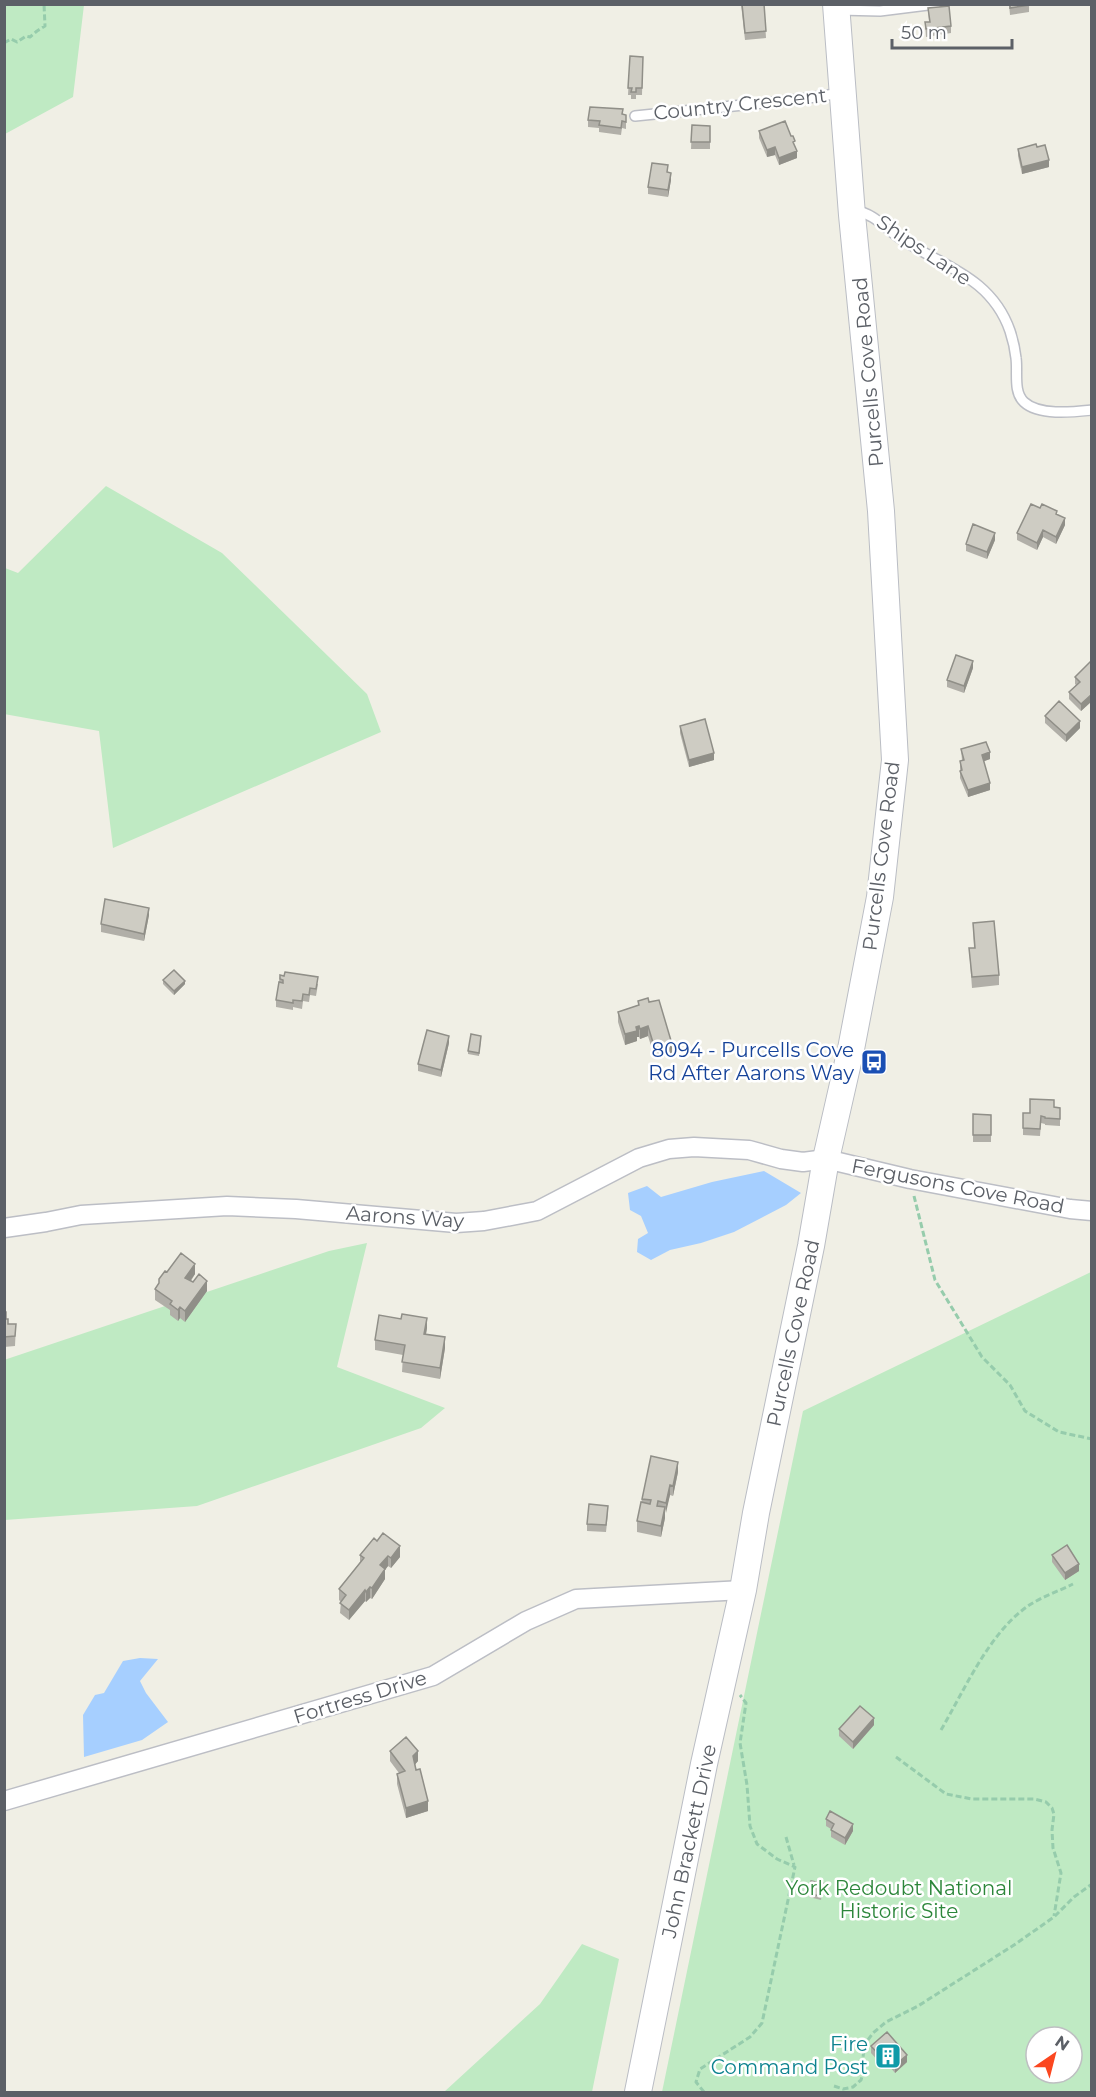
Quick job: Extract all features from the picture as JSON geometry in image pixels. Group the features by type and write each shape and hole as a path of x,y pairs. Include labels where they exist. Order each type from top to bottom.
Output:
{"main road":[{"name":"Purcells Cove Road","path":"743,1590 756,1513 880,897 896,760 881,512 852,209 836,7"},
{"name":"John Brackett Drive","path":"638,2092 704,1764 743,1590"}],"street":[{"name":"Aarons Way","path":"4,1228 81,1215 227,1206 296,1209 456,1222 483,1221 537,1211 639,1158 669,1149 724,1147 802,1162 826,1159"},
{"name":"Fergusons Cove Road","path":"826,1159 910,1179 1058,1207 1092,1211"},
{"name":"Fortress Drive","path":"4,1801 433,1676 526,1621 576,1599 743,1590"}],"lane":[{"path":"836,7 880,10 936,4"},
{"name":"Country Crescent","path":"635,116 802,99 844,92"},
{"name":"Ships Lane","path":"852,209 870,214 905,242 958,270 988,295 1011,334 1017,361 1017,388 1023,401 1035,407 1056,412 1092,410"}],"path":[{"path":"4,43 11,39 17,42 26,36 30,37 45,26 44,4"},
{"path":"910,1179 935,1280 982,1357 1010,1385 1025,1411 1059,1432 1092,1440"},
{"path":"941,1730 995,1638 1007,1623 1029,1605 1073,1584"},
{"path":"737,1694 743,1697 746,1703 740,1743 747,1785 750,1826 757,1844 777,1859 795,1867"},
{"path":"896,1757 946,1794 972,1799 1034,1799 1046,1802 1052,1808 1054,1814 1053,1848 1061,1873 1054,1917"},
{"path":"704,2092 696,2082 699,2069 750,2037 762,2023 795,1867 786,1837"},
{"path":"834,2086 843,2089 861,2080 864,2070 865,2044 873,2033 886,2022 918,2006 1054,1917 1074,1897 1092,1884"}],"green space":[{"path":"5,4 84,5 73,97 5,134"},
{"path":"106,486 222,553 367,694 381,732 113,848 99,731 4,714 5,568 18,573"},
{"path":"367,1243 337,1367 445,1408 421,1428 197,1506 5,1520 4,1360 329,1251"},
{"name":"York Redoubt National Historic Site","path":"1091,1272 1091,2092 662,2092 803,1411"},
{"path":"582,1944 619,1959 592,2092 444,2092 540,2004"}],"water":[{"path":"764,1171 801,1193 786,1205 734,1232 670,1250 651,1260 637,1252 638,1239 648,1233 641,1216 630,1210 628,1193 647,1186 661,1197 712,1182"},
{"path":"140,1658 158,1659 140,1681 146,1693 168,1722 142,1740 84,1757 83,1715 95,1695 104,1693 123,1661"}],"building":[{"path":"742,4 764,4 766,31 745,33"},
{"path":"1010,4 1029,4 1029,5 1010,8"},
{"path":"949,6 951,26 926,29 925,22 930,22 928,8"},
{"path":"630,56 643,57 642,88 636,88 636,92 631,92 632,88 628,88"},
{"path":"590,107 623,109 622,114 626,115 626,122 622,121 621,128 599,125 600,121 588,120"},
{"path":"785,121 795,141 793,142 797,151 779,158 775,147 767,150 759,131"},
{"path":"692,125 710,126 710,142 691,142"},
{"path":"1036,144 1037,147 1045,145 1049,160 1022,167 1018,149"},
{"path":"652,163 668,165 667,172 671,173 668,190 648,187"},
{"path":"1031,504 1040,508 1042,504 1057,511 1056,514 1065,518 1056,537 1043,530 1037,543 1017,533"},
{"path":"973,524 995,533 987,552 966,544"},
{"path":"956,655 973,661 964,686 947,680"},
{"path":"1092,660 1092,694 1081,704 1069,692 1080,682 1075,677"},
{"path":"1059,701 1080,721 1066,735 1045,716"},
{"path":"705,719 714,753 689,760 680,726"},
{"path":"986,742 990,752 982,755 990,783 968,790 960,771 962,770 960,761 964,760 961,749"},
{"path":"105,899 149,908 144,934 101,924"},
{"path":"994,921 999,975 972,977 969,948 975,948 973,923"},
{"path":"174,970 185,981 174,991 163,980"},
{"path":"285,972 318,977 316,989 310,988 309,995 303,994 302,1001 293,1000 293,1003 276,1000 279,982 283,983 280,975 284,976"},
{"path":"648,998 649,1002 659,1000 672,1044 655,1049 648,1026 640,1029 639,1026 636,1027 637,1031 625,1034 618,1012 639,1005 638,1001"},
{"path":"427,1030 449,1036 441,1070 418,1064"},
{"path":"471,1034 481,1036 479,1053 468,1051"},
{"path":"1030,1099 1054,1100 1054,1107 1060,1108 1060,1119 1041,1116 1040,1129 1023,1128 1023,1113 1030,1113"},
{"path":"973,1114 991,1115 991,1135 973,1135"},
{"path":"181,1253 195,1264 185,1278 193,1282 199,1274 207,1281 185,1311 180,1307 178,1310 170,1304 172,1301 155,1289 159,1279"},
{"path":"4,1312 6,1312 8,1324 16,1324 15,1336 4,1337"},
{"path":"402,1314 427,1318 424,1334 445,1337 440,1368 402,1362 405,1345 375,1340 379,1315 401,1319"},
{"path":"651,1456 678,1462 673,1486 670,1485 666,1503 658,1501 657,1506 665,1507 661,1526 637,1521 641,1502 650,1504 651,1500 642,1499"},
{"path":"589,1504 608,1506 606,1525 587,1524"},
{"path":"383,1533 400,1546 391,1558 388,1556 380,1565 385,1569 372,1588 370,1587 366,1592 365,1590 349,1610 340,1603 346,1595 339,1589 364,1558 360,1555 374,1538 377,1541"},
{"path":"1067,1545 1079,1564 1065,1573 1052,1555"},
{"path":"860,1706 874,1718 853,1742 839,1729"},
{"path":"406,1737 418,1751 413,1756 416,1770 420,1769 428,1801 406,1808 397,1774 405,1771 390,1751"},
{"path":"830,1811 853,1824 845,1838 831,1830 834,1824 826,1819"},
{"path":"811,1881 823,1883 821,1896 809,1894"},
{"path":"887,2032 907,2055 895,2065 885,2053 881,2057 871,2046"}],"place":[{"name":"8094 - Purcells Cove Rd After Aarons Way","path":"874,1062"},
{"name":"Fire Command Post","path":"888,2056"}]}
